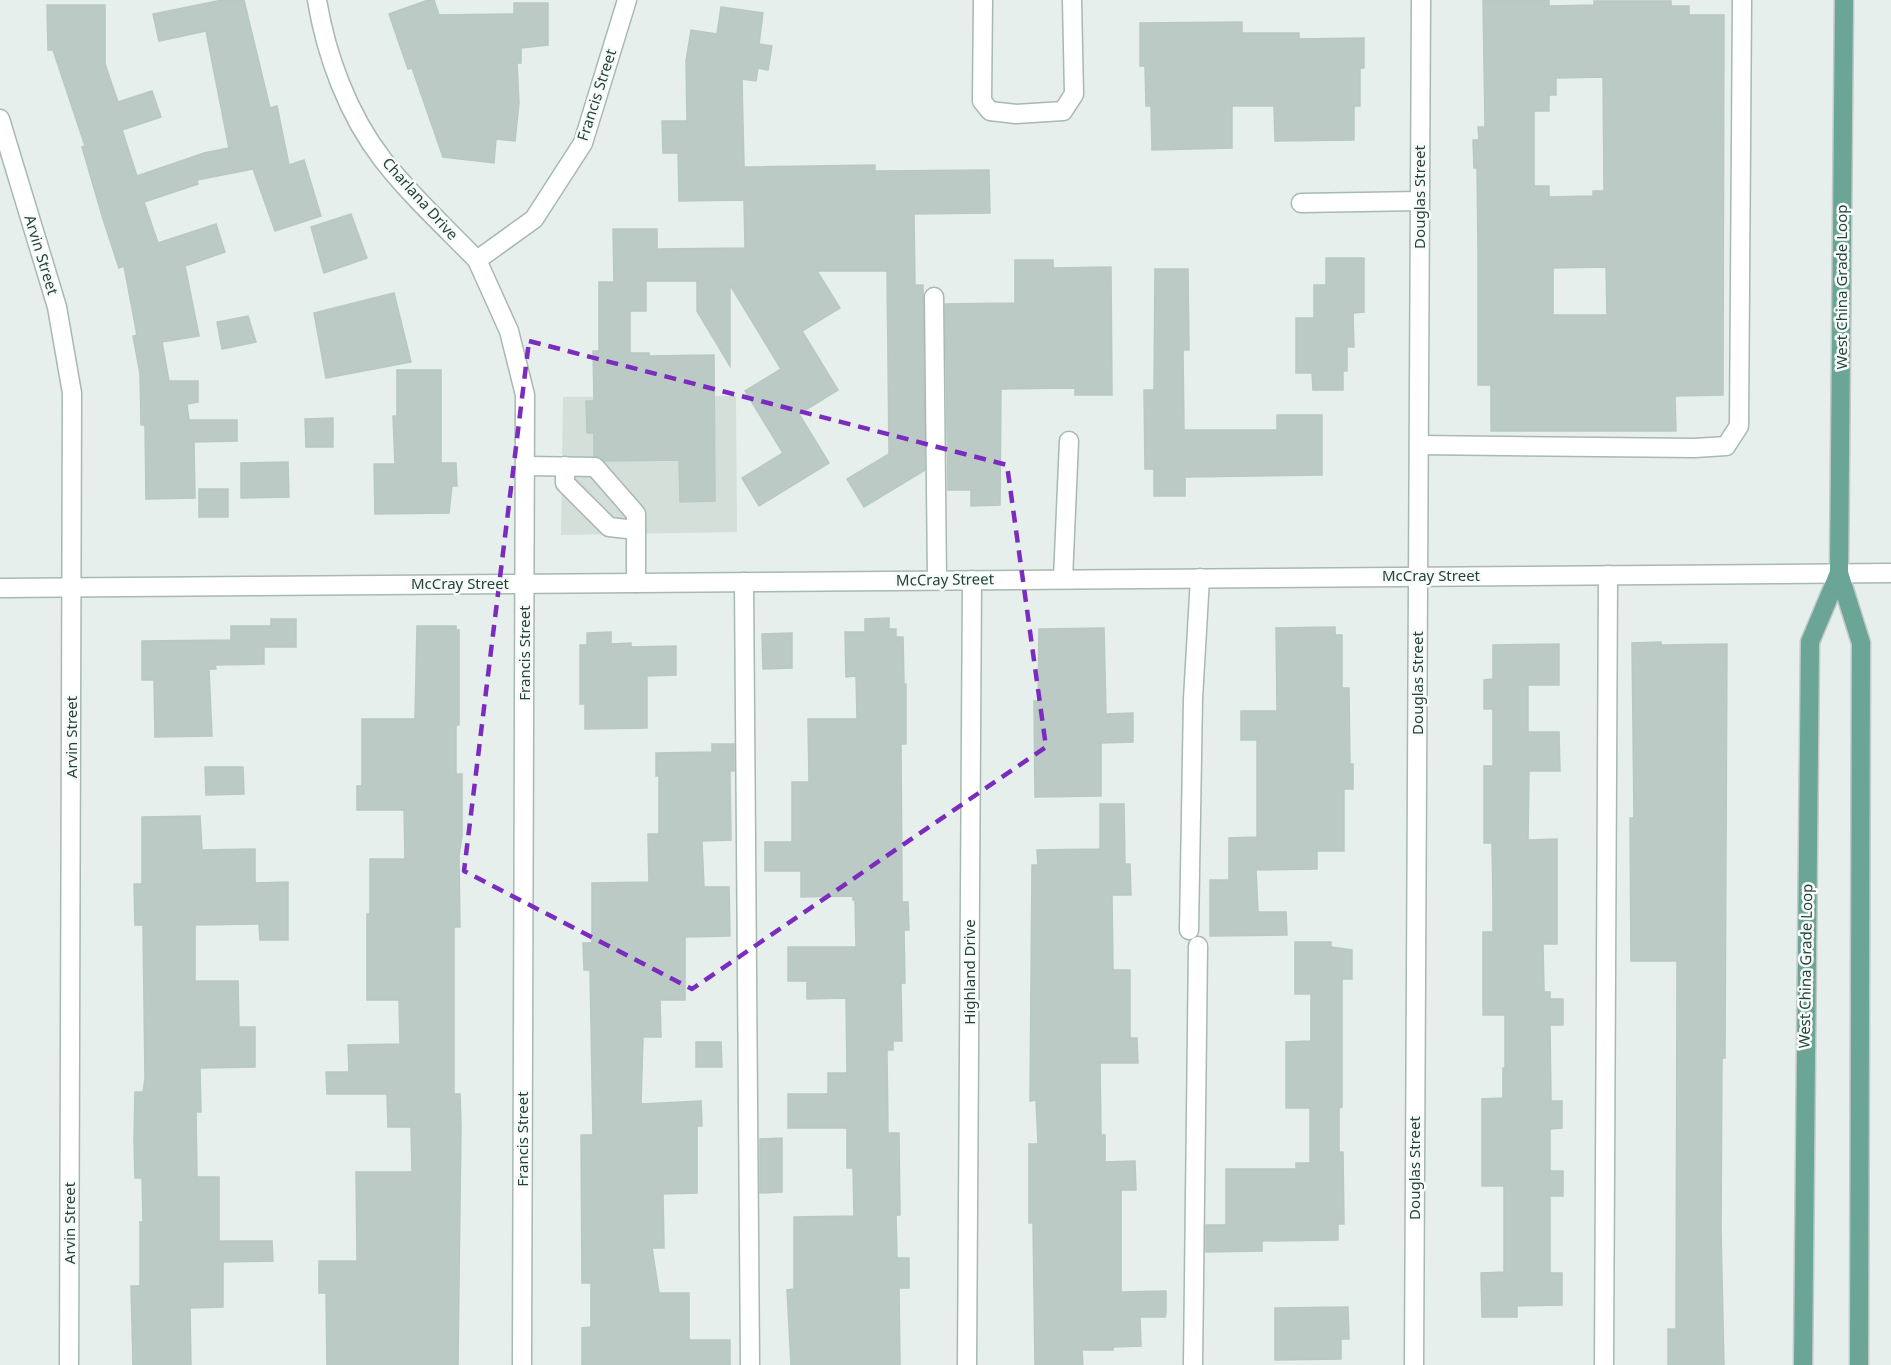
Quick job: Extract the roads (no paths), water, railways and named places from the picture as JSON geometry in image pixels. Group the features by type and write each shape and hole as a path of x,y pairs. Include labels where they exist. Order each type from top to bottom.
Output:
{"main road":[{"name":"West China Grade Loop","path":"1844,0 1839,573 1861,643 1859,1365"},
{"name":"West China Grade Loop","path":"1803,1365 1809,642 1839,573"}],"street":[{"name":"Charlana Drive","path":"317,0 335,71 358,120 383,159 477,260"},
{"name":"Francis Street","path":"522,1365 527,466 525,394 509,331 477,260 534,219 583,143 627,0"},
{"path":"983,0 982,101 990,111 1016,114 1063,111 1074,94 1072,0"},
{"name":"Douglas Street","path":"1414,1365 1421,0"},
{"path":"1419,445 1695,448 1726,446 1735,436 1739,426 1742,0"},
{"name":"Arvin Street","path":"0,119 65,340 72,393 69,1365"},
{"path":"1301,203 1420,201"},
{"path":"934,297 937,580"},
{"path":"1063,579 1069,441"},
{"path":"527,466 595,467 636,514 636,583"},
{"path":"565,466 565,483 609,527 636,530"},
{"name":"McCray Street","path":"0,588 1891,573"},
{"path":"1604,1365 1608,575"},
{"path":"1193,1365 1193,699 1200,578"},
{"name":"Highland Drive","path":"967,1365 972,580"},
{"path":"744,582 750,1365"}]}
